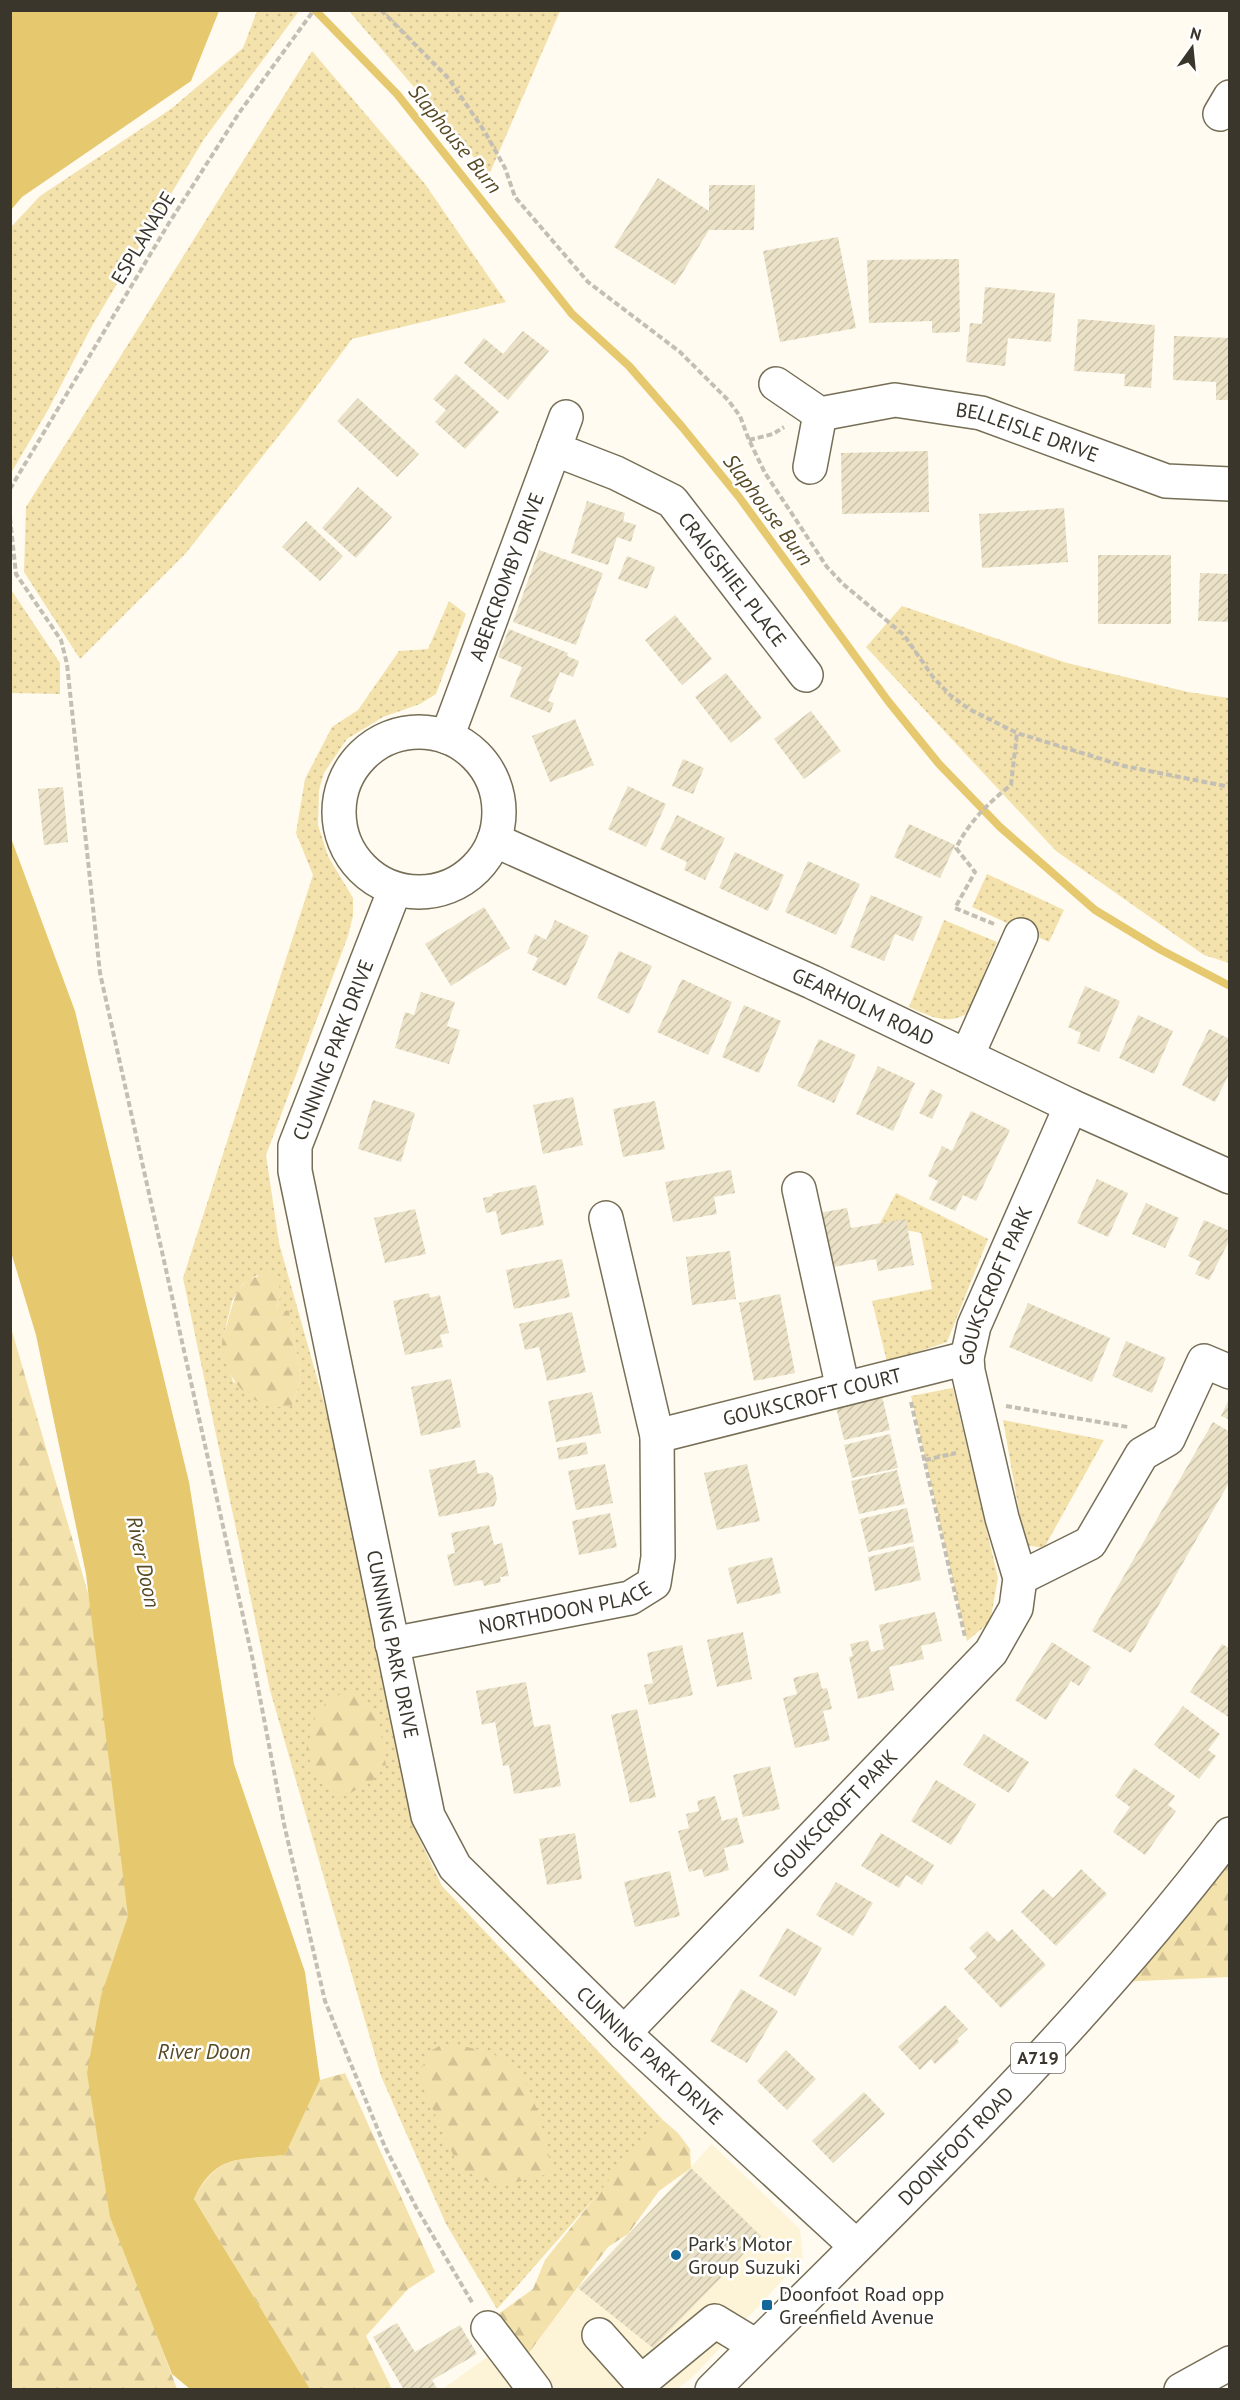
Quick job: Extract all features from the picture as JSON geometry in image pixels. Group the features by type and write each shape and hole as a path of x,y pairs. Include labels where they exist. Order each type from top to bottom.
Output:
{"street":[{"path":"776,384 820,414 810,467"},
{"name":"BELLEISLE DRIVE","path":"820,414 895,400 981,413 1166,481 1230,484"},
{"name":"ABERCROMBY DRIVE","path":"447,737 566,417"},
{"name":"CRAIGSHIEL PLACE","path":"554,449 616,473 672,501 806,675"},
{"path":"424,732 447,737 481,761 492,779 499,820 494,840 485,858 471,873 454,884 435,891 395,889 374,879 357,863 345,843 339,821 340,797 347,775 361,756 379,742 401,734 424,732"},
{"name":"GEARHOLM ROAD","path":"494,840 812,982 1071,1106 1230,1177"},
{"name":"CUNNING PARK DRIVE","path":"395,889 295,1146 295,1171 428,1816 455,1867 624,2033 856,2246"},
{"path":"967,1056 1021,935"},
{"name":"GOUKSCROFT PARK","path":"624,2033 991,1652 1016,1608 1020,1578 1002,1518 968,1371 968,1358 974,1326 1071,1106"},
{"path":"799,1189 843,1389"},
{"name":"NORTHDOON PLACE","path":"392,1644 630,1598 654,1583 658,1557 657,1436 606,1218"},
{"name":"GOUKSCROFT COURT","path":"657,1436 968,1358"},
{"path":"1020,1578 1090,1543 1155,1447 1204,1361 1230,1372"},
{"name":"DOONFOOT ROAD","path":"712,2390 918,2185 1113,1979 1230,1834"},
{"path":"599,2335 641,2382 715,2321 756,2346"},
{"path":"488,2328 536,2390"},
{"path":"1181,2390 1230,2363"}],"path":[{"name":"ESPLANADE","path":"10,489 175,213 239,113 314,10"},
{"path":"381,10 449,79 485,132 505,168 515,197 588,282 680,352 728,400 740,416 765,473 827,567 904,635 933,677 950,696 969,709 1017,733 1124,766 1230,787"},
{"path":"10,518 16,574 61,640 67,664 100,973 248,1638 284,1824 324,2001 385,2147 416,2207 488,2328"},
{"path":"1017,733 1011,785 995,797 966,828 956,848 975,873 955,908 1021,935"},
{"path":"905,1373 973,1670"},
{"path":"975,1402 1149,1431 1155,1447"}],"shaded area":[{"path":"712,2144 800,2229 803,2258 694,2376 677,2389 552,2389 525,2358 578,2288"},
{"path":"494,2352 523,2390 441,2390"}],"green space":[{"path":"257,11 299,11 204,139 93,324 48,410 11,473 11,227 40,196 171,109 243,48"},
{"path":"349,11 560,11 489,175"},
{"path":"312,51 425,184 506,302 352,339 186,553 80,659 24,572 26,507"},
{"path":"10,588 60,663 60,694 11,693"},
{"path":"449,601 466,614 436,694 420,704 383,717 347,739 324,773 319,790 318,825 328,856 353,898 353,916 348,936 266,1155 279,1243 392,1644 416,1832 442,1886 663,2120 497,2309 446,2224 381,2076 270,1690 183,1278 313,875 296,833 305,779 332,727 358,710 399,651 428,649","holes":["257,1275 281,1291 277,1310 289,1312 301,1378 292,1406 233,1382 222,1342 232,1301 243,1284"]},
{"path":"902,606 1067,663 1188,692 1229,698 1229,963 1204,955 1056,851 866,647"},
{"path":"987,874 1064,910 1049,942 972,907"},
{"path":"944,920 997,942 968,1013 952,1019 938,1018 909,1007"},
{"path":"896,1193 988,1239 947,1342 887,1362 872,1301 932,1289 921,1233 879,1225"},
{"path":"274,1273 281,1291 277,1309 289,1311 301,1378 292,1406 278,1407 265,1404 243,1392 229,1370 222,1344 234,1301 241,1287 253,1278"},
{"path":"10,1324 166,1862 137,2282 177,2389 11,2389"},
{"path":"953,1388 998,1578 990,1622 967,1641 911,1396"},
{"path":"1003,1420 1104,1440 1044,1548 1025,1545"},
{"path":"349,1690 370,1703 380,1727 386,1766 372,1781 345,1796 325,1784 315,1773 306,1751 315,1718 327,1701"},
{"path":"1229,1835 1229,1977 1117,1982"},
{"path":"443,2044 491,2053 505,2060 515,2069 524,2081 538,2112 552,2173 513,2183 488,2182 459,2168 425,2092 420,2072 429,2052"},
{"path":"345,2073 435,2272 408,2289 366,2336 392,2389 310,2389 194,2199 212,2173 221,2166 242,2159 285,2155 320,2080"},
{"path":"663,2120 678,2133 690,2149 691,2168 659,2191 628,2234 608,2247 525,2358 497,2315 533,2289 545,2260 621,2165"}],"water":[{"path":"11,10 219,11 191,81 22,197 11,210"},
{"name":"River Doon","path":"11,838 75,1011 189,1482 234,1764 305,1972 320,2080 285,2155 242,2159 220,2166 202,2184 194,2199 310,2389 190,2389 172,2374 110,2217 87,2073 101,1996 128,1916 86,1574 36,1335 11,1252"}],"building":[{"path":"658,178 709,211 709,185 755,185 754,230 709,230 675,285 614,247"},
{"path":"838,237 856,328 780,342 763,251"},
{"path":"959,259 960,332 932,333 932,321 869,323 867,260"},
{"path":"985,287 1055,293 1051,342 1008,338 1005,366 966,362 970,323 982,324"},
{"path":"1078,319 1155,325 1151,388 1124,386 1125,374 1074,371"},
{"path":"523,331 549,351 508,400 464,363 484,338 503,354"},
{"path":"1174,336 1230,338 1230,400 1216,400 1216,382 1173,380"},
{"path":"456,374 499,412 465,449 435,422 446,410 433,399"},
{"path":"358,398 419,454 397,477 337,421"},
{"path":"928,451 929,512 842,514 841,453"},
{"path":"358,487 392,517 356,558 322,528"},
{"path":"587,501 625,513 623,521 636,525 631,542 617,537 608,565 571,553"},
{"path":"1064,508 1068,562 982,568 979,514"},
{"path":"306,521 343,556 320,581 282,547"},
{"path":"539,550 603,573 576,645 513,622"},
{"path":"1098,555 1171,555 1171,624 1098,624"},
{"path":"627,556 655,567 647,589 618,579"},
{"path":"1200,573 1230,574 1230,622 1198,621"},
{"path":"675,615 712,659 682,685 645,640"},
{"path":"509,629 568,653 567,656 579,661 573,677 560,672 548,701 554,703 550,713 510,697 522,667 498,657"},
{"path":"726,673 762,718 731,743 695,697"},
{"path":"811,711 841,751 804,779 774,739"},
{"path":"575,719 594,765 550,782 532,736"},
{"path":"683,759 704,768 693,794 672,786"},
{"path":"628,786 666,804 646,847 608,829"},
{"path":"63,787 68,842 44,845 38,789"},
{"path":"677,815 725,838 705,880 684,870 687,862 660,849"},
{"path":"909,824 955,845 940,878 894,857"},
{"path":"735,852 784,875 768,911 719,888"},
{"path":"808,861 860,884 836,935 785,912"},
{"path":"871,895 923,917 913,941 895,934 884,961 850,947"},
{"path":"484,907 510,948 451,986 425,944"},
{"path":"555,920 589,936 566,986 532,970 538,958 527,953 535,934 546,940"},
{"path":"619,951 652,966 629,1014 597,998"},
{"path":"682,979 732,1002 708,1055 657,1032"},
{"path":"1085,986 1120,1001 1099,1052 1077,1043 1081,1033 1068,1027"},
{"path":"421,992 455,1002 447,1026 460,1030 449,1064 395,1048 405,1012 414,1015"},
{"path":"744,1005 781,1021 759,1073 722,1057"},
{"path":"1138,1015 1173,1031 1154,1074 1119,1058"},
{"path":"1209,1029 1230,1039 1230,1072 1215,1102 1182,1085"},
{"path":"819,1039 856,1055 834,1103 797,1086"},
{"path":"878,1066 915,1083 893,1131 856,1114"},
{"path":"931,1089 943,1095 932,1119 919,1113"},
{"path":"573,1097 583,1145 543,1154 533,1105"},
{"path":"373,1100 415,1113 401,1162 358,1149"},
{"path":"655,1101 665,1149 623,1157 613,1109"},
{"path":"971,1111 1010,1130 976,1201 963,1195 955,1211 929,1199 938,1181 928,1176 942,1146 952,1151"},
{"path":"731,1170 735,1193 714,1197 717,1214 673,1222 665,1182"},
{"path":"1097,1179 1128,1193 1108,1237 1077,1223"},
{"path":"536,1185 544,1225 501,1235 496,1211 486,1213 483,1198"},
{"path":"1146,1203 1179,1218 1165,1248 1132,1234"},
{"path":"847,1208 851,1228 906,1219 914,1265 878,1271 876,1259 823,1269 813,1214"},
{"path":"415,1209 426,1254 385,1263 374,1218"},
{"path":"1204,1220 1230,1231 1230,1239 1209,1280 1195,1274 1201,1262 1188,1256"},
{"path":"730,1251 736,1299 692,1305 686,1257"},
{"path":"562,1259 570,1297 514,1309 506,1270"},
{"path":"429,1293 430,1298 440,1295 449,1333 440,1335 443,1347 405,1355 393,1301"},
{"path":"780,1294 795,1373 754,1381 739,1303"},
{"path":"1028,1303 1110,1338 1092,1382 1009,1347"},
{"path":"572,1312 586,1372 547,1381 539,1347 525,1350 519,1324"},
{"path":"1126,1341 1166,1358 1152,1393 1112,1376"},
{"path":"451,1379 461,1427 421,1436 411,1387"},
{"path":"592,1392 601,1433 556,1442 548,1401"},
{"path":"882,1396 890,1430 844,1440 836,1407"},
{"path":"1230,1397 1230,1420 1221,1416"},
{"path":"1213,1422 1230,1432 1230,1481 1131,1653 1092,1631"},
{"path":"890,1434 898,1468 852,1478 844,1445"},
{"path":"586,1442 588,1454 559,1460 557,1448"},
{"path":"475,1460 478,1474 487,1472 493,1476 497,1499 494,1506 439,1517 429,1470"},
{"path":"605,1464 613,1503 576,1510 568,1471"},
{"path":"747,1464 760,1521 717,1530 704,1473"},
{"path":"897,1470 905,1504 859,1514 851,1481"},
{"path":"907,1508 914,1542 868,1552 860,1519"},
{"path":"610,1513 617,1547 579,1555 572,1521"},
{"path":"489,1525 494,1545 502,1543 509,1576 500,1577 501,1582 484,1586 482,1580 454,1586 447,1555 455,1553 451,1533"},
{"path":"914,1546 921,1580 875,1591 868,1557"},
{"path":"772,1557 781,1593 737,1604 728,1568"},
{"path":"935,1612 942,1641 921,1646 924,1659 889,1667 894,1690 858,1699 849,1657 853,1656 850,1644 868,1640 871,1652 884,1649 879,1625"},
{"path":"743,1632 752,1679 717,1687 707,1640"},
{"path":"1052,1642 1091,1667 1079,1686 1071,1681 1046,1720 1015,1700"},
{"path":"1222,1644 1230,1649 1230,1718 1190,1692"},
{"path":"682,1645 693,1695 649,1705 644,1685 653,1683 647,1653"},
{"path":"818,1672 822,1689 827,1688 832,1709 823,1711 830,1740 795,1748 783,1698 797,1694 793,1678"},
{"path":"526,1682 534,1727 550,1724 561,1786 514,1794 509,1765 503,1766 495,1722 482,1725 476,1691"},
{"path":"1183,1706 1220,1734 1208,1750 1216,1756 1199,1779 1154,1745"},
{"path":"637,1709 656,1797 630,1803 611,1715"},
{"path":"984,1734 1029,1762 1009,1793 963,1765"},
{"path":"770,1766 780,1809 743,1817 733,1775"},
{"path":"1134,1768 1175,1796 1168,1805 1176,1811 1145,1855 1113,1832 1130,1807 1115,1796"},
{"path":"936,1780 976,1804 951,1845 911,1821"},
{"path":"715,1796 722,1821 737,1817 744,1843 724,1848 729,1870 704,1877 702,1869 689,1872 678,1831 689,1828 686,1814 699,1811 697,1801"},
{"path":"575,1833 582,1879 547,1885 539,1839"},
{"path":"881,1833 934,1865 922,1885 906,1875 899,1888 861,1866"},
{"path":"1081,1869 1107,1894 1056,1946 1021,1912 1043,1889 1053,1898"},
{"path":"670,1871 680,1916 635,1927 624,1882"},
{"path":"836,1882 873,1903 853,1936 816,1915"},
{"path":"787,1928 822,1948 795,1996 759,1976"},
{"path":"1012,1929 1046,1965 1001,2008 964,1969 977,1957 969,1948 987,1931 998,1942"},
{"path":"741,1989 778,2011 747,2063 710,2041"},
{"path":"945,2005 968,2029 957,2039 959,2042 935,2064 931,2059 920,2070 898,2047"},
{"path":"786,2050 816,2079 787,2110 757,2081"},
{"path":"864,2092 885,2114 833,2163 812,2141"},
{"name":"Park's Motor Group Suzuki","path":"691,2168 761,2236 653,2348 578,2288"},
{"path":"397,2323 415,2352 460,2325 477,2354 432,2380 438,2390 404,2390 373,2337"}],"waterway":[{"name":"Slaphouse Burn","path":"315,10 397,94 572,314 629,366 683,428 739,497 888,701 939,764 1000,827 1095,910 1161,950 1230,986"}],"place":[{"name":"Park's Motor Group Suzuki","path":"676,2255"},
{"name":"Doonfoot Road opp Greenfield Avenue","path":"767,2305"}]}
